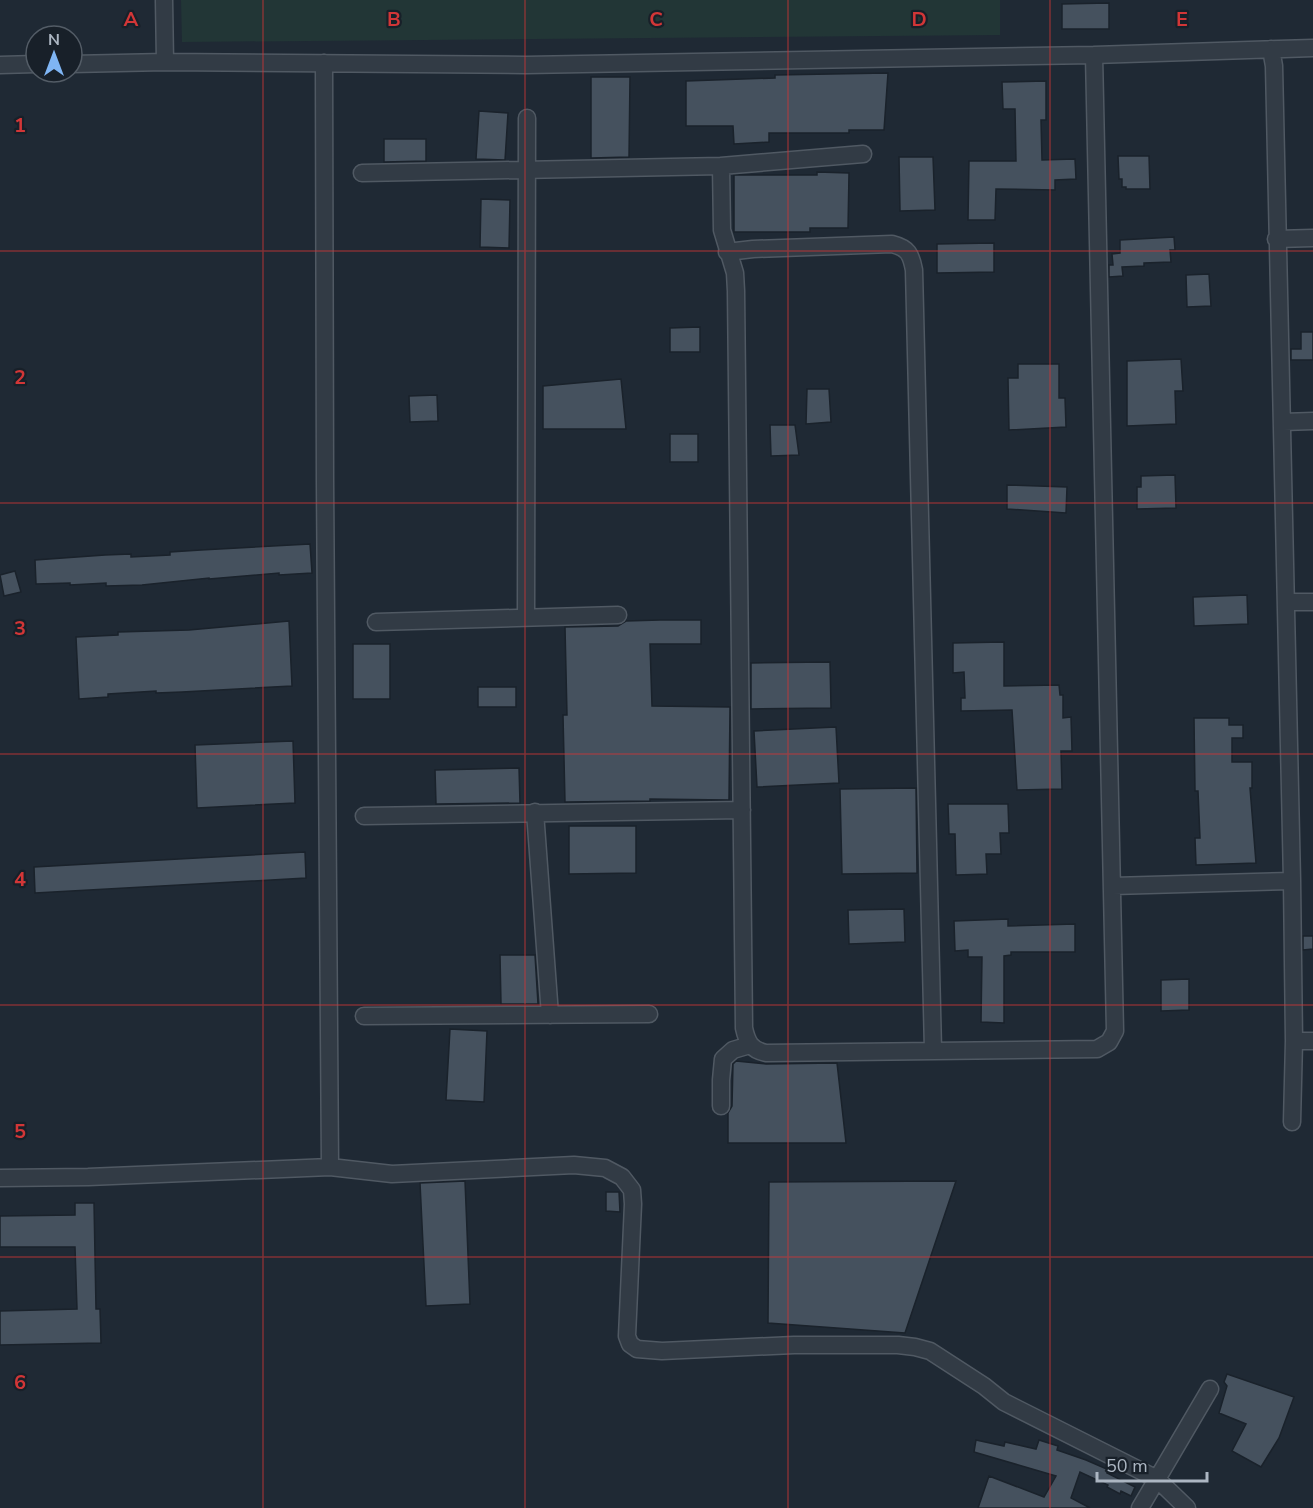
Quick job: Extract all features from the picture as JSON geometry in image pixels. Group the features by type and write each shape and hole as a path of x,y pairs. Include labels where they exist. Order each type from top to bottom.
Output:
{"street":[{"path":"164,0 165,62"},
{"path":"84,64 526,64 1094,55 1313,48"},
{"path":"1271,49 1274,66 1276,238 1283,422 1292,881 1294,1041 1292,1122"},
{"path":"721,166 722,230 735,273 736,291 744,1028 750,1046 758,1052 766,1053 1097,1049 1109,1042 1115,1031 1094,55"},
{"path":"324,63 330,1167"},
{"path":"0,65 24,64"},
{"path":"526,616 527,118"},
{"path":"362,173 526,168 721,166 863,154"},
{"path":"1276,238 1313,238"},
{"path":"727,252 892,244 905,247 911,255 914,270 933,1050"},
{"path":"1283,422 1313,421"},
{"path":"1286,602 1313,602"},
{"path":"376,622 618,615"},
{"path":"364,816 742,810"},
{"path":"535,812 550,1014"},
{"path":"1113,886 1292,881"},
{"path":"364,1016 649,1014"},
{"path":"1294,1041 1313,1041"},
{"path":"721,1106 720,1080 723,1059 733,1050 750,1046"},
{"path":"0,1178 88,1177 330,1167 392,1174 574,1165 605,1168 622,1177 632,1190 633,1224 627,1336 630,1344 638,1350 794,1345 898,1345 930,1351 984,1386 1004,1402 1156,1479 1187,1508"},
{"path":"1140,1508 1210,1389"}],"green space":[{"path":"181,0 1000,0 1000,35 182,42"}],"building":[{"path":"1109,3 1109,29 1062,29 1062,4"},
{"path":"888,73 884,130 849,130 849,133 769,133 769,142 734,144 733,126 686,126 686,81 775,78 775,75"},
{"path":"591,77 630,77 629,157 591,158"},
{"path":"1046,81 1046,120 1041,120 1042,160 1075,159 1076,179 1055,180 1055,190 996,189 995,220 968,220 969,161 1016,161 1015,109 1003,109 1002,82"},
{"path":"479,111 508,113 505,160 476,159"},
{"path":"384,139 426,139 426,161 384,162"},
{"path":"1118,156 1149,156 1150,189 1122,187 1122,179 1119,179"},
{"path":"899,157 933,157 935,210 900,211"},
{"path":"817,172 849,173 848,228 810,228 810,232 734,232 734,175 817,175"},
{"path":"481,199 510,200 509,248 480,247"},
{"path":"1174,237 1175,250 1170,250 1171,262 1122,267 1123,276 1109,277 1109,265 1113,265 1112,254 1120,253 1120,240"},
{"path":"994,243 994,272 937,273 937,244"},
{"path":"1209,274 1211,306 1187,307 1186,275"},
{"path":"700,327 700,352 670,352 670,328"},
{"path":"1301,332 1313,332 1313,360 1291,360 1291,349 1301,349"},
{"path":"1181,359 1183,391 1175,391 1176,424 1127,426 1127,361"},
{"path":"1018,364 1059,364 1059,398 1065,398 1066,427 1009,430 1008,378 1018,378"},
{"path":"621,379 626,429 543,429 543,386"},
{"path":"807,389 829,389 831,422 806,424"},
{"path":"437,395 438,421 410,422 409,396"},
{"path":"770,425 795,425 799,455 771,456"},
{"path":"670,434 698,434 698,462 670,462"},
{"path":"1175,475 1176,508 1137,509 1137,487 1141,487 1141,476"},
{"path":"1007,485 1067,487 1066,513 1007,509"},
{"path":"310,544 312,573 279,575 279,573 142,585 36,584 35,560 131,554 131,557 170,555 170,552"},
{"path":"15,571 21,592 4,596 0,575"},
{"path":"1247,595 1248,624 1194,626 1193,597"},
{"path":"701,620 701,644 650,644 652,706 730,707 729,800 650,799 650,801 565,802 563,715 567,715 565,627 618,626 626,621"},
{"path":"289,621 292,686 156,693 156,691 108,694 108,697 79,699 76,637 118,635 118,632 189,630"},
{"path":"1004,642 1004,686 1059,685 1060,695 1063,695 1063,718 1071,717 1072,751 1061,751 1062,789 1017,790 1012,710 961,711 961,698 965,698 964,672 953,673 953,643"},
{"path":"353,644 390,644 390,699 353,699"},
{"path":"830,662 831,708 751,709 751,663"},
{"path":"478,687 516,687 516,707 478,707"},
{"path":"1194,718 1229,718 1229,725 1243,725 1243,738 1232,738 1232,762 1252,762 1252,788 1250,788 1256,863 1196,865 1195,838 1200,838 1198,791 1195,791"},
{"path":"836,727 839,783 757,787 754,731"},
{"path":"293,741 295,803 197,808 195,745"},
{"path":"519,768 520,803 436,804 435,770"},
{"path":"916,788 917,873 842,874 840,789"},
{"path":"948,804 1008,804 1009,833 1000,833 1001,854 986,854 987,874 956,875 955,834 949,834"},
{"path":"569,826 636,826 636,873 569,874"},
{"path":"305,852 306,878 35,893 34,867"},
{"path":"904,909 905,942 849,944 848,910"},
{"path":"1008,919 1008,926 1075,924 1075,952 1011,952 1011,955 1004,956 1004,1023 981,1022 982,957 968,957 968,950 955,951 954,921"},
{"path":"1303,936 1313,936 1313,949 1303,950"},
{"path":"500,955 535,955 538,1004 501,1004"},
{"path":"1189,979 1189,1010 1161,1011 1161,980"},
{"path":"450,1029 487,1031 484,1102 446,1100"},
{"path":"736,1061 766,1064 837,1063 846,1143 728,1143 728,1113 732,1106 733,1064"},
{"path":"465,1181 470,1304 426,1306 420,1183"},
{"path":"956,1181 905,1333 768,1323 769,1182"},
{"path":"606,1192 619,1192 620,1212 606,1211"},
{"path":"75,1203 94,1203 96,1309 100,1309 101,1343 0,1345 0,1311 77,1309 75,1247 0,1247 0,1216 75,1215"},
{"path":"1227,1374 1294,1397 1279,1438 1261,1467 1232,1451 1246,1424 1219,1413 1227,1386 1224,1382"},
{"path":"976,1440 1004,1446 1005,1442 1036,1449 1039,1440 1058,1446 1057,1450 1109,1470 1107,1473 1135,1487 1131,1496 1121,1491 1120,1494 1107,1487 1108,1485 1080,1472 1071,1498 1090,1508 978,1508 989,1476 1044,1497 1056,1476 974,1452"}]}
